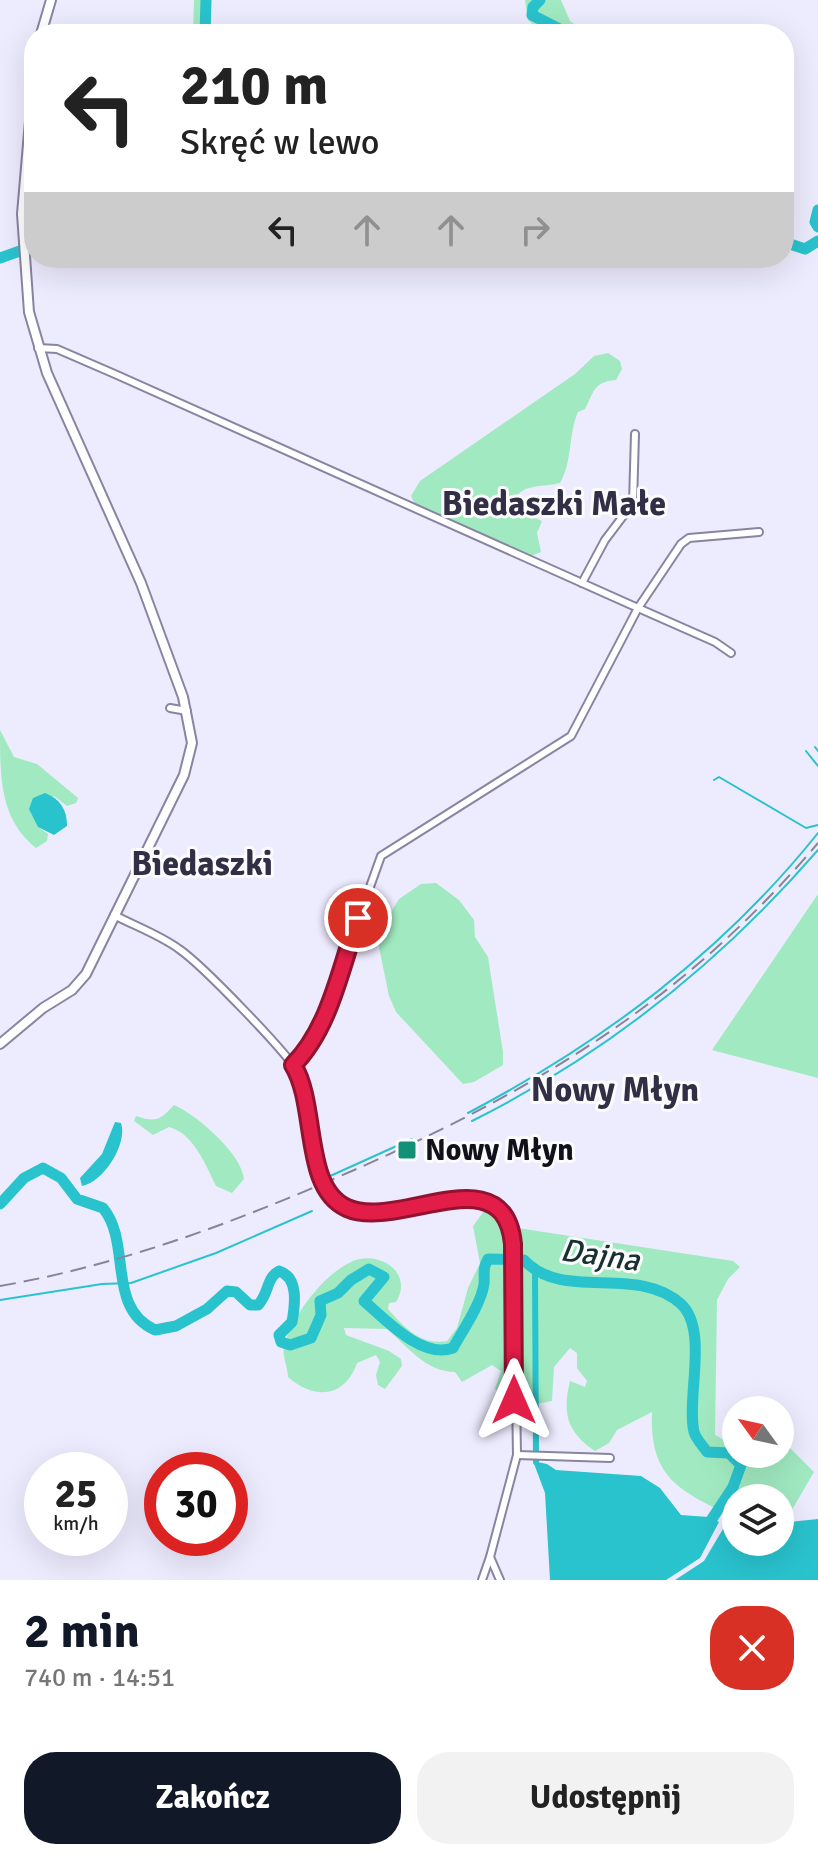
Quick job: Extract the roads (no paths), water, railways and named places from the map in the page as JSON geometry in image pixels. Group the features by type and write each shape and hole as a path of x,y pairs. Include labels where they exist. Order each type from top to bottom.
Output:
{"main road":[{"path":"44,24 51,0"},
{"path":"24,176 24,257"},
{"path":"0,1044 81,980 187,768 192,743 187,711 141,583 38,348 27,300 25,268"}],"street":[{"path":"38,348 57,349 104,369 715,642 731,653"},
{"path":"582,583 605,540 633,503 635,434"},
{"path":"293,1065 304,1054 326,1010 381,856 571,736 638,608 681,544 689,538 759,532"},
{"path":"170,708 187,711"},
{"path":"114,915 184,951 293,1065 306,1092 320,1178 337,1202 354,1210 373,1212 483,1200 499,1208 507,1217 513,1244 517,1455 514,1476 482,1580"},
{"path":"517,1455 533,1453 610,1458"},
{"path":"490,1557 500,1580"}],"water":[{"path":"45,793 59,802 66,815 67,826 54,835 38,827 29,809 33,798"},
{"path":"115,1122 121,1123 122,1131 118,1151 106,1170 82,1186 80,1178 102,1154"},
{"path":"533,1461 556,1470 641,1476 660,1488 681,1515 708,1517 719,1522 700,1558 666,1580 550,1580 545,1493"},
{"path":"818,1519 818,1580 675,1580 704,1561 722,1531 722,1556 794,1556 794,1522"}],"waterway":[{"path":"205,24 206,0"},
{"path":"540,0 533,7 532,15 550,24"},
{"path":"818,210 815,222 818,227"},
{"path":"794,245 805,249 818,241"},
{"path":"0,258 24,250"},
{"path":"815,747 818,751"},
{"path":"806,751 818,766"},
{"path":"714,780 719,777 806,828 818,825"},
{"path":"468,1113 566,1056 658,991 742,917 818,833"},
{"path":"472,1121 569,1066 658,1003 741,931 818,850"},
{"path":"328,1177 412,1139"},
{"name":"Dajna","path":"0,1204 24,1178 43,1168 61,1178 77,1199 103,1208 112,1222 130,1307 140,1320 155,1330 176,1326 207,1309 227,1291 236,1292 250,1305 258,1305 279,1271 293,1285 292,1322 279,1335 281,1342 290,1345 311,1338 321,1315 320,1301 338,1293 369,1269 384,1277 364,1301 406,1336 429,1348 441,1350 453,1348 476,1308 488,1259 524,1260 540,1272 559,1279 644,1286 663,1292 681,1304 694,1330 692,1418 695,1435 707,1452 729,1453 741,1465 733,1487 704,1531"},
{"path":"339,1193 352,1202 368,1205"},
{"path":"377,1205 396,1205"},
{"path":"0,1300 102,1284 131,1283 216,1253 312,1211"},
{"path":"535,1271 536,1462"}],"railway":[{"path":"0,1286 85,1268 208,1229 329,1181 468,1116 594,1042 654,1000 765,901 818,843"}],"place":[{"name":"Nowy Młyn","path":"407,1150"}],"district":[{"name":"Biedaszki Małe","path":"554,504"},
{"name":"Biedaszki","path":"202,864"},
{"name":"Nowy Młyn","path":"615,1090"}]}
